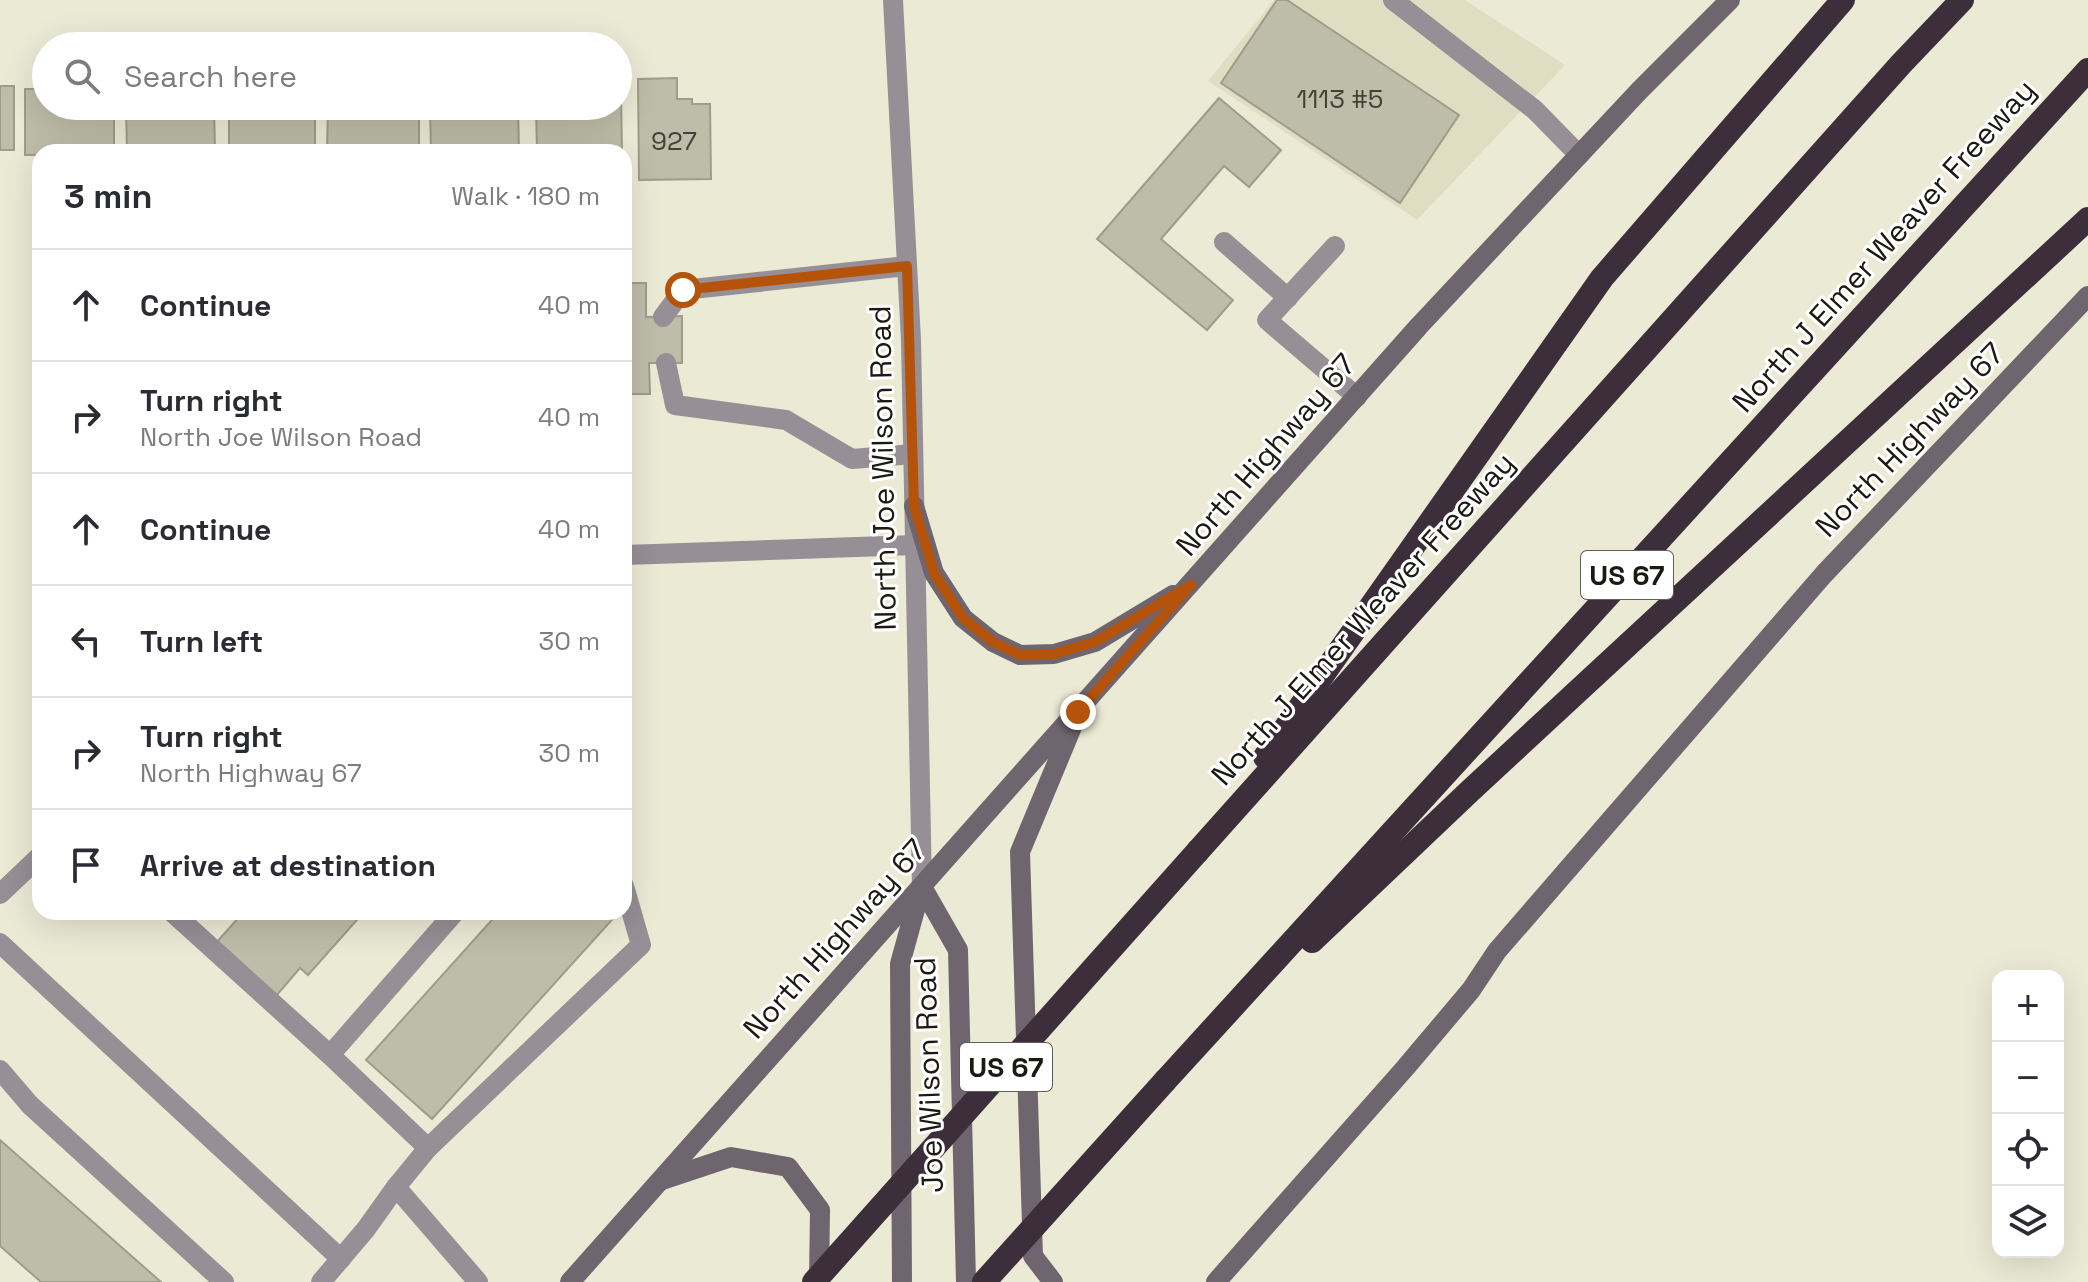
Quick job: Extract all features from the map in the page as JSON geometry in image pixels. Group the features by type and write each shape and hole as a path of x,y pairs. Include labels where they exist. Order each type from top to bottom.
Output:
{"highway":[{"path":"1198,851 1602,278 1843,0"},
{"name":"North J Elmer Weaver Freeway","path":"817,1282 1198,851 1901,64 1962,0"},
{"name":"North J Elmer Weaver Freeway","path":"984,1282 2088,70"},
{"path":"1165,1081 1460,801 2088,219"}],"main road":[{"name":"North Highway 67","path":"570,1282 1357,397 1579,155 1730,0"},
{"name":"North Highway 67","path":"1216,1282 1406,1067 1471,990 1497,951 1824,574 2088,296"},
{"path":"914,506 934,573 963,618 993,642 1020,655 1054,654 1095,642 1191,585"},
{"path":"1053,1282 1033,1256 1020,852 1078,712"},
{"name":"Joe Wilson Road","path":"902,1282 900,964 922,887"},
{"name":"Joe Wilson Road","path":"922,887 958,950 966,1282"},
{"path":"661,1181 731,1157 788,1167 820,1210 817,1282"}],"street":[{"name":"North Joe Wilson Road","path":"893,0 907,266 922,887"},
{"path":"1393,0 1535,110 1579,155"},
{"path":"1224,242 1288,298"},
{"path":"1335,246 1267,320 1357,397"},
{"path":"663,317 683,290 907,266"},
{"path":"666,363 675,405 786,420 852,459 913,454"},
{"path":"632,555 915,545"},
{"path":"0,894 32,864"},
{"path":"321,1282 428,1148 641,945 632,914"},
{"path":"181,920 428,1148"},
{"path":"330,1055 448,920"},
{"path":"0,943 341,1259"},
{"path":"0,1070 30,1105 224,1282"},
{"path":"396,1187 478,1282"}],"shaded area":[{"path":"1274,0 1465,0 1565,65 1417,220 1208,81"}],"building":[{"path":"1277,0 1287,0 1459,115 1400,203 1221,83"},
{"path":"677,78 677,99 692,99 692,104 710,104 711,179 639,180 638,79"},
{"path":"0,86 14,86 14,150 0,150"},
{"path":"25,89 32,89 32,120 114,120 114,144 32,144 32,155 25,155"},
{"path":"1219,98 1281,150 1249,187 1224,166 1161,239 1233,300 1207,330 1097,239"},
{"path":"126,120 214,120 215,144 127,144"},
{"path":"229,120 315,120 315,144 229,144"},
{"path":"328,120 419,120 419,144 327,144"},
{"path":"430,120 518,120 519,144 431,144"},
{"path":"536,120 621,120 622,144 537,144"},
{"path":"632,283 646,283 646,317 682,316 682,363 649,363 650,394 632,394"},
{"path":"237,920 357,920 308,975 300,968 276,996 215,944"},
{"path":"492,920 612,920 432,1119 366,1060"},
{"path":"0,1140 161,1282 41,1282 0,1246"}],"route":[{"path":"683,290 907,266 914,506 934,573 963,618 993,642 1020,655 1054,654 1095,642 1191,585 1078,712"}]}
